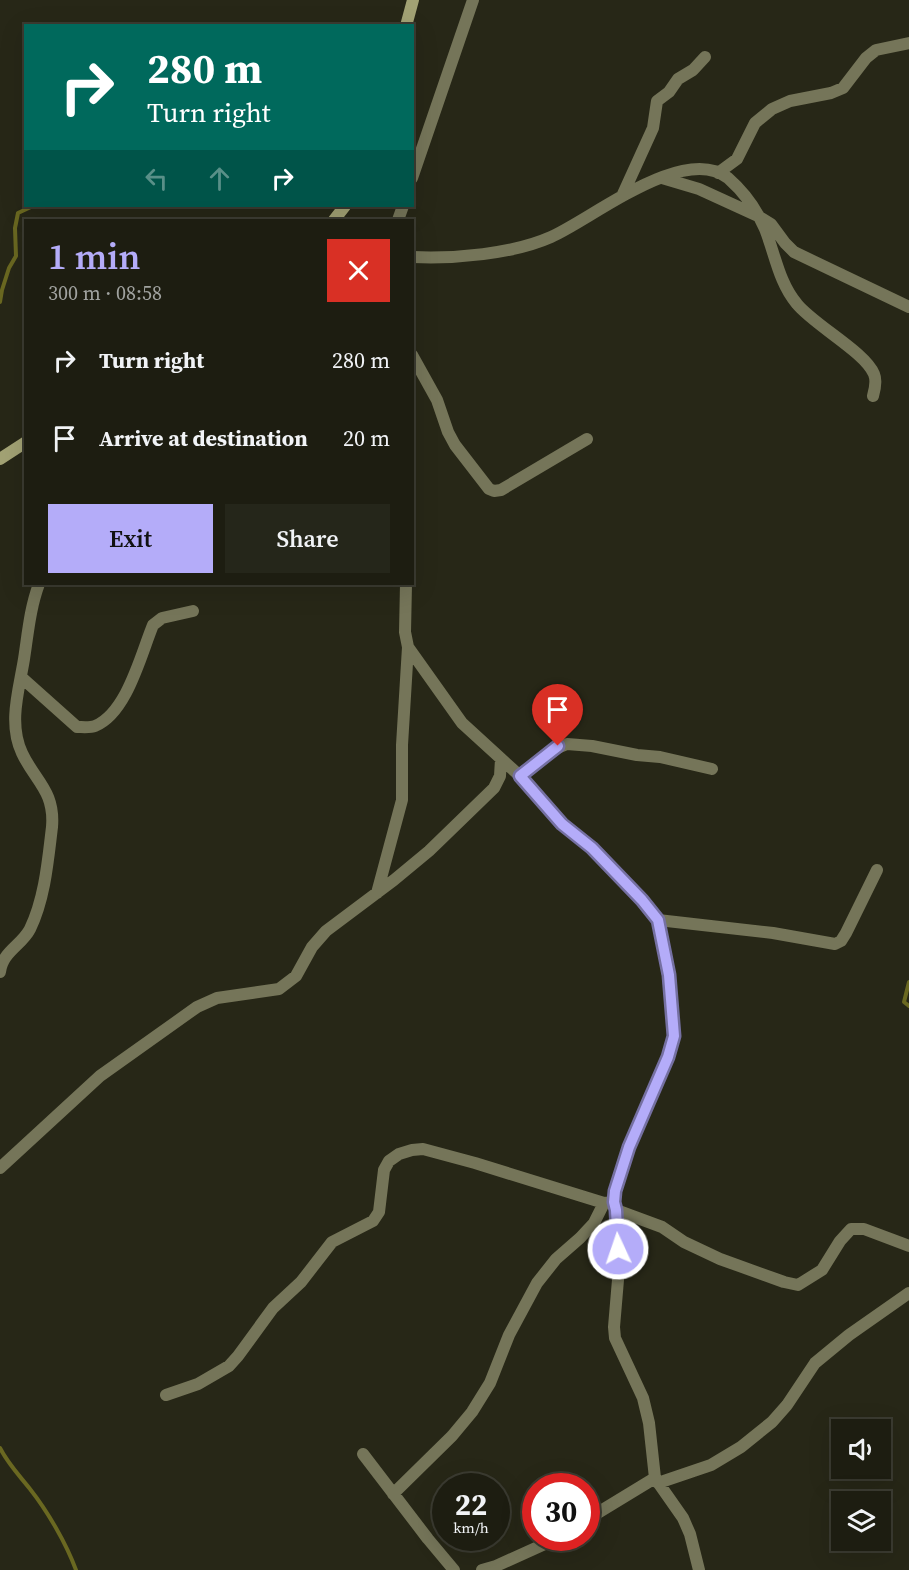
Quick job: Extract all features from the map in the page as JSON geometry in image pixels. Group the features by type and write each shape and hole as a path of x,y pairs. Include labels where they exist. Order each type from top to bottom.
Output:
{"main road":[{"path":"407,24 413,0"},
{"path":"335,219 344,207"},
{"path":"0,459 24,443"}],"street":[{"path":"414,172 473,0"},
{"path":"718,173 737,159 755,123 772,109 790,101 831,93 843,88 866,58 876,50 909,43"},
{"path":"623,195 653,128 657,101 669,92 678,79 693,70 705,57"},
{"path":"414,257 430,258 507,251 551,237 623,195 661,178 686,170 709,169 727,178 746,196 758,216 790,295 799,306 862,359 874,372 876,381 873,396"},
{"path":"661,178 699,189 758,216 771,224 794,252 909,307"},
{"path":"414,359 437,400 455,445 489,489 501,490 587,440"},
{"path":"0,972 1,964 9,952 29,932 37,912 46,873 52,823 52,803 22,753 15,732 15,705 32,604 39,585"},
{"path":"377,893 402,800 403,722 408,647 405,632 406,585"},
{"path":"21,677 77,727 94,726 110,716 128,691 153,625 162,618 193,611"},
{"path":"408,647 462,723 520,776 562,824 607,863 658,920 669,975 674,1036 668,1057 629,1147 612,1205 619,1269 614,1327 615,1338 645,1406 657,1481 683,1518 690,1534 699,1570"},
{"path":"520,776 550,751 567,744 660,757 712,769"},
{"path":"0,1168 100,1077 197,1007 217,999 279,989 296,976 312,947 326,931 429,851 494,788 500,776 501,759"},
{"path":"658,920 773,933 835,944 841,941 846,933 877,870"},
{"path":"166,1395 198,1384 229,1366 273,1308 301,1282 332,1242 372,1221 378,1212 383,1190 384,1170 389,1161 399,1154 412,1150 423,1149 612,1205 662,1227 684,1242 720,1259 798,1285 822,1270 840,1241 851,1229 864,1229 909,1246"},
{"path":"393,1494 452,1436 472,1412 490,1383 509,1335 537,1283 556,1259 612,1205"},
{"path":"600,1512 657,1481 711,1465 741,1447 772,1422 815,1364 849,1335 909,1293"},
{"path":"363,1454 454,1570"},
{"path":"482,1570 529,1551"}],"waterway":[{"path":"0,302 9,268 16,256 15,228 18,213 31,207"},
{"path":"909,982 904,1002 909,1006"},
{"path":"0,1448 50,1518 76,1570"}],"route":[{"path":"558,746 520,776 562,824 592,848 658,920 669,975 674,1036 668,1057 629,1147 615,1191 618,1249"}]}
